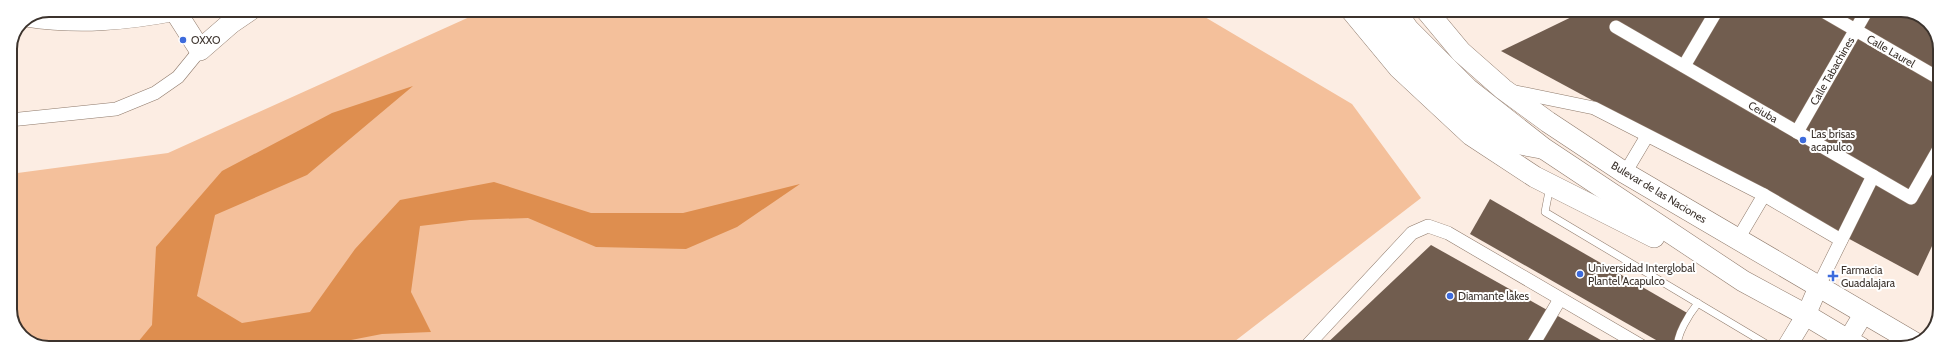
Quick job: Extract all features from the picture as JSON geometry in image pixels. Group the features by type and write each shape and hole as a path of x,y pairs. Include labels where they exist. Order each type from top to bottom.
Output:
{"main road":[{"path":"184,17 200,50 227,17"},
{"path":"1357,17 1399,68 1471,135 1534,177 1806,314 1844,341"},
{"path":"1377,17 1386,31 1440,88 1510,142 1543,148"},
{"path":"1400,17 1408,29 1468,89 1543,148 1742,281"},
{"name":"Bulevar de las Naciones","path":"1432,17 1461,52 1503,89 1625,173 1910,339"},
{"path":"1790,341 1806,314 1819,285"},
{"path":"1852,341 1864,313"}],"street":[{"path":"33,21 82,26 136,22 158,17"},
{"path":"1684,66 1713,17"},
{"name":"Calle Laurel","path":"1833,17 1933,75"},
{"name":"Calle Tabachines","path":"1796,132 1863,17"},
{"name":"Ceiuba","path":"1616,27 1911,198 1933,159"},
{"path":"17,119 116,108 155,94 178,77 200,50"},
{"path":"1503,89 1594,108 1764,195 1840,240"},
{"path":"1625,173 1647,136"},
{"path":"1819,285 1840,240 1874,176"},
{"path":"1738,239 1764,195"},
{"path":"1312,341 1412,234 1428,226 1448,233 1633,341"},
{"path":"1535,341 1560,299"}],"lane":[{"path":"1550,185 1545,212 1761,341"},
{"path":"1677,341 1689,314 1698,303"}],"shaded area":[{"path":"469,17 1205,17 1352,104 1421,198 1235,341 45,341 35,338 26,332 19,321 17,311 17,173 168,153"},
{"path":"413,86 307,175 215,215 197,296 242,323 310,312 355,249 400,200 494,182 591,213 683,213 800,184 737,227 686,249 596,247 528,218 470,220 420,226 411,292 431,332 382,334 346,341 139,341 152,325 156,247 222,171 332,113"}],"building":[{"name":"Las brisas acapulco","path":"1571,17 1905,17 1919,22 1924,26 1930,35 1933,47 1933,244 1918,276 1501,51"},
{"name":"Universidad Interglobal Plantel Acapulco","path":"1490,199 1689,314 1674,341 1658,341 1470,234"},
{"name":"Diamante lakes","path":"1431,245 1602,341 1329,341"}],"place":[{"name":"OXXO","path":"183,40"},
{"name":"Las brisas acapulco","path":"1803,140"},
{"name":"Universidad Interglobal Plantel Acapulco","path":"1580,274"},
{"name":"Farmacia Guadalajara","path":"1833,276"},
{"name":"Diamante lakes","path":"1450,296"}]}
